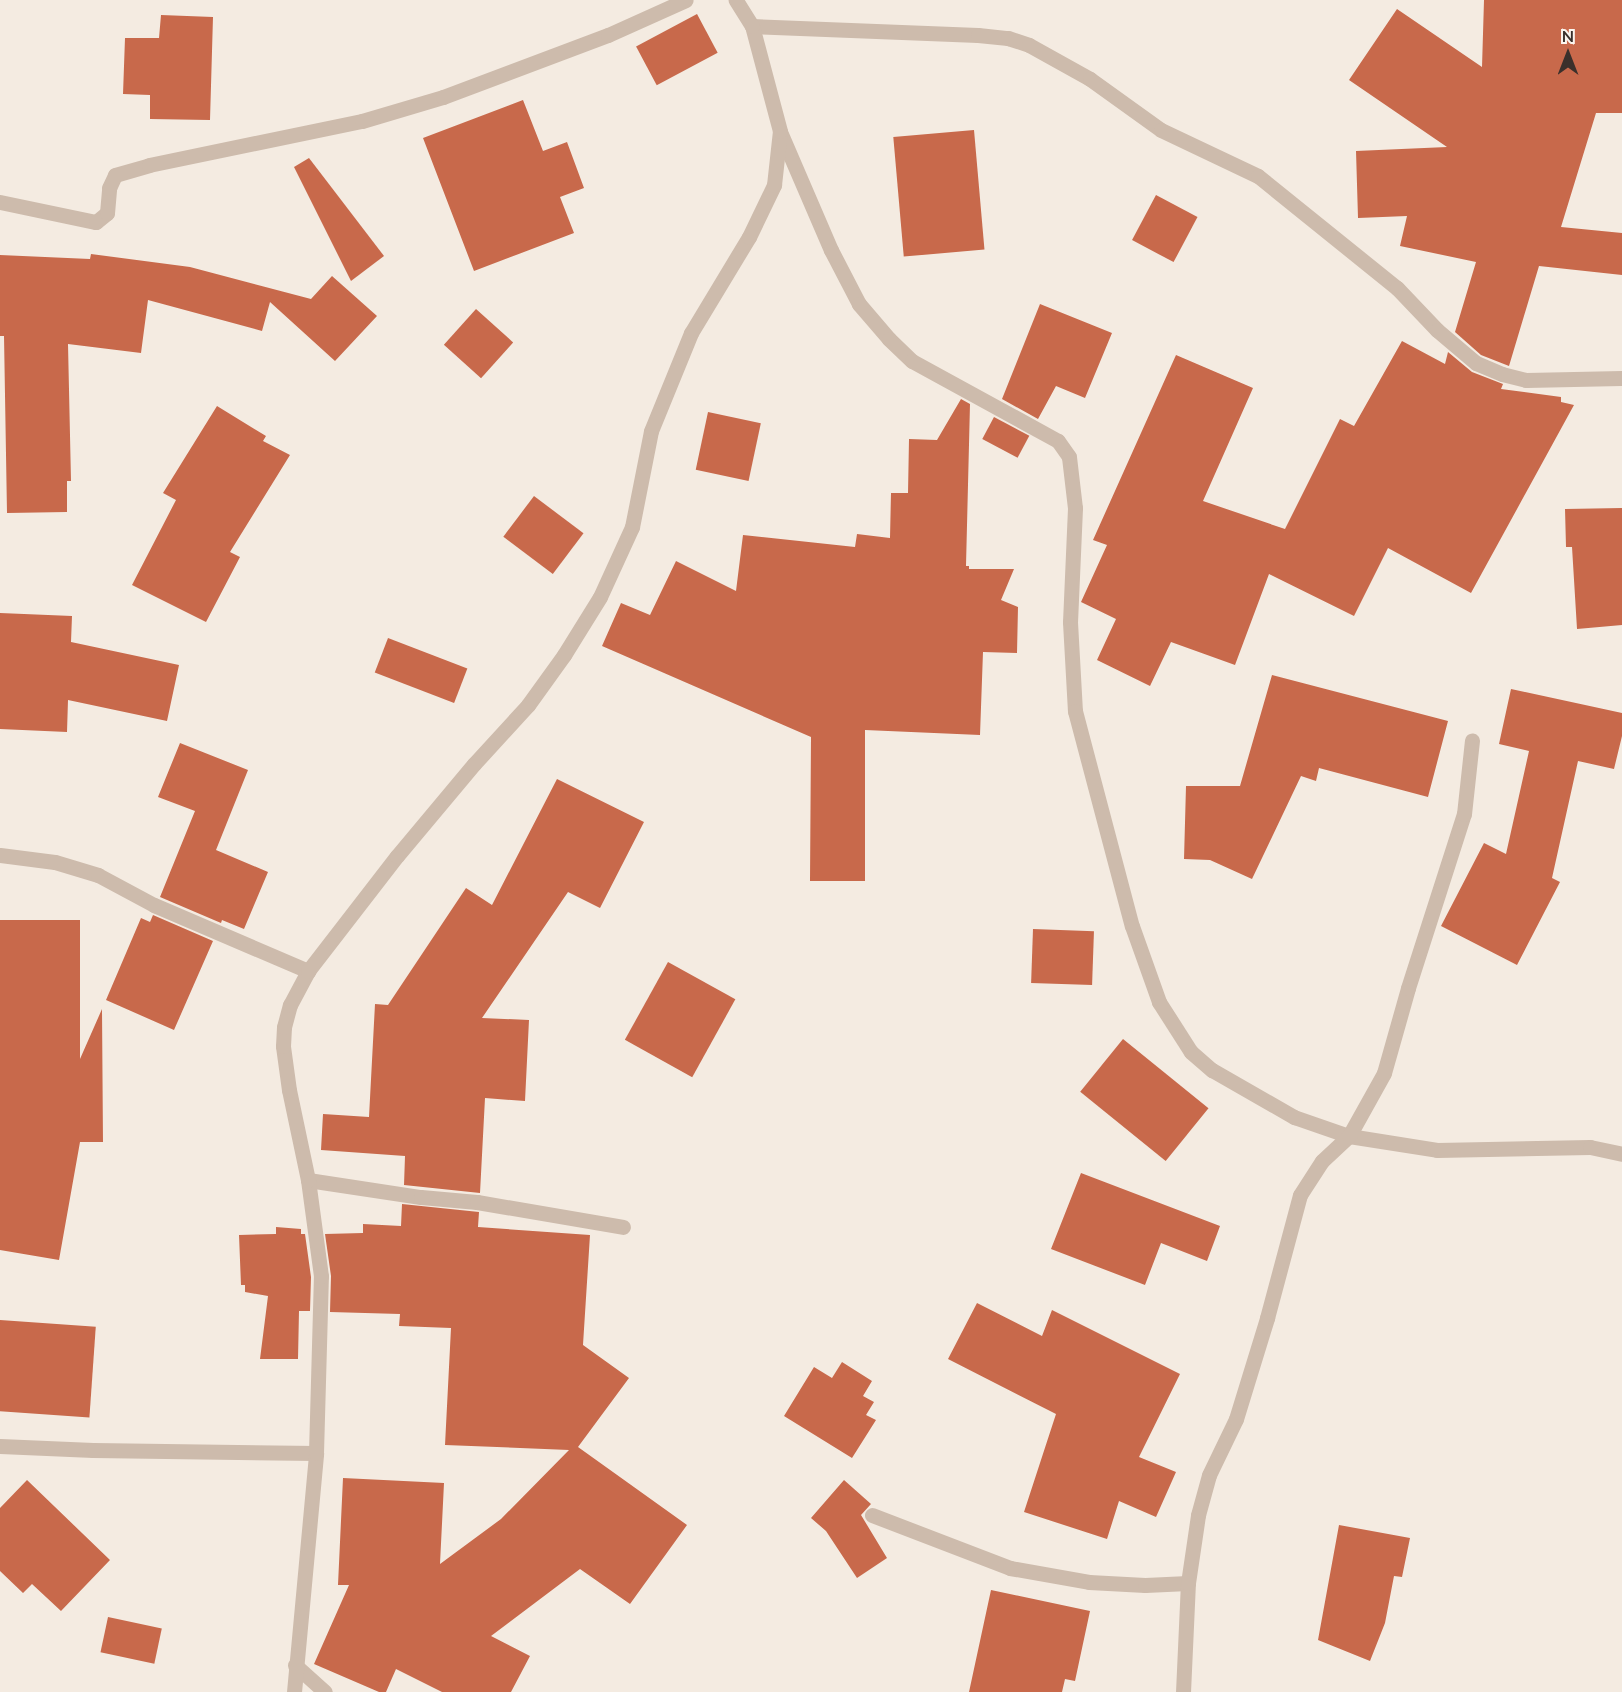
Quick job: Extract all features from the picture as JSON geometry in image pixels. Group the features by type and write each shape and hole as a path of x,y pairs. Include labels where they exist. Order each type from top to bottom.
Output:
{"street":[{"path":"0,202 96,222 107,213 109,188 115,176 149,165 362,121 443,97 608,36 686,0"},
{"path":"736,0 752,26 780,131 831,250 859,304 889,339 912,361 1058,441 1069,457 1075,508 1070,622 1075,711 1132,926 1159,1002 1191,1052 1212,1070 1294,1117 1349,1136 1437,1150 1590,1147 1622,1154"},
{"path":"752,26 978,35 1008,38 1029,45 1090,79 1161,130 1258,176 1397,288 1437,330 1476,363 1502,374 1526,380 1622,378"},
{"path":"294,1692 316,1453 321,1276 308,1180 289,1090 283,1046 284,1027 290,1005 308,971 404,848 528,705 564,655 600,597 632,527 651,431 691,333 768,202 777,165 780,131"},
{"path":"1182,1692 1188,1583 1198,1515 1209,1475 1236,1419 1267,1318 1300,1195 1322,1161 1349,1136 1384,1073 1408,988 1464,814 1472,740"},
{"path":"0,855 55,862 98,875 154,905 308,971"},
{"path":"308,1180 477,1202 623,1227"},
{"path":"0,1446 93,1450 316,1453"},
{"path":"872,1515 1010,1568 1089,1582 1145,1585 1188,1583"},
{"path":"295,1665 325,1692"}],"building":[{"path":"1484,0 1622,0 1622,113 1596,113 1561,227 1622,233 1622,275 1539,266 1509,366 1481,355 1455,332 1476,262 1400,246 1407,216 1358,218 1356,151 1447,147 1349,80 1397,9 1482,67"},
{"path":"697,14 718,53 657,85 636,46"},
{"path":"161,15 213,17 210,120 150,119 150,95 123,94 125,38 159,38"},
{"path":"523,100 543,151 567,142 584,188 560,197 574,233 474,271 423,138"},
{"path":"974,130 984,250 904,257 893,137"},
{"path":"309,158 384,256 351,281 294,167"},
{"path":"1156,195 1197,217 1174,262 1132,240"},
{"path":"91,254 190,267 311,299 332,276 377,316 335,361 270,302 262,331 148,300 141,353 68,344 71,481 67,481 67,512 7,513 4,336 0,336 0,255 90,259"},
{"path":"1040,304 1112,333 1085,398 1056,386 1038,419 1002,399"},
{"path":"476,309 513,342 481,378 444,345"},
{"path":"1402,341 1445,364 1448,352 1472,372 1503,384 1501,389 1561,397 1561,402 1574,405 1471,593 1388,548 1354,616 1269,574 1235,665 1171,642 1150,686 1097,660 1116,619 1081,602 1107,545 1093,540 1176,355 1253,388 1203,501 1285,529 1340,419 1354,426"},
{"path":"961,399 970,404 966,566 969,566 969,569 1014,569 1001,600 1018,607 1017,653 983,652 980,735 865,730 865,881 810,881 811,737 602,646 621,603 650,615 676,561 736,591 743,535 855,547 857,534 890,538 891,493 908,493 909,439 937,440"},
{"path":"217,406 266,436 263,441 290,455 230,552 240,557 206,622 132,585 176,500 163,493"},
{"path":"708,412 761,423 749,481 696,470"},
{"path":"994,417 1029,436 1018,458 982,439"},
{"path":"534,496 584,533 553,574 503,537"},
{"path":"1622,508 1622,625 1577,629 1572,547 1566,547 1565,509"},
{"path":"0,613 72,616 71,642 179,665 167,721 68,700 67,732 0,729"},
{"path":"388,638 467,668 454,703 375,673"},
{"path":"1272,675 1448,721 1428,797 1319,768 1316,781 1301,776 1252,879 1210,860 1184,859 1186,786 1240,786"},
{"path":"1511,689 1622,713 1622,736 1614,769 1578,761 1552,878 1560,882 1517,965 1441,926 1484,843 1506,854 1529,751 1499,744"},
{"path":"180,743 248,770 216,850 268,872 244,929 222,920 221,923 160,897 195,811 158,797"},
{"path":"557,779 644,822 600,908 568,892 482,1018 529,1020 525,1101 485,1098 480,1193 404,1185 405,1156 321,1150 323,1114 369,1117 375,1004 388,1005 466,888 492,905"},
{"path":"153,915 213,941 174,1030 106,1000 141,918 150,922"},
{"path":"0,920 80,920 80,1059 102,1009 103,1142 80,1142 59,1260 0,1250"},
{"path":"1033,929 1094,931 1092,985 1031,983"},
{"path":"668,962 735,999 692,1077 625,1040"},
{"path":"1123,1039 1208,1108 1166,1161 1080,1092"},
{"path":"1081,1173 1220,1226 1207,1261 1161,1243 1145,1285 1051,1249"},
{"path":"402,1204 479,1212 478,1227 590,1235 583,1345 629,1378 578,1447 687,1525 630,1604 580,1569 491,1636 530,1656 511,1692 442,1692 396,1669 386,1692 379,1692 314,1664 349,1585 338,1585 343,1478 444,1483 440,1564 501,1519 569,1450 445,1445 451,1328 399,1326 400,1314 330,1312 331,1276 325,1234 363,1233 363,1224 401,1226"},
{"path":"276,1227 301,1229 301,1234 305,1234 311,1277 310,1311 299,1311 298,1359 260,1359 268,1296 245,1292 245,1285 241,1285 239,1235 276,1234"},
{"path":"977,1303 1042,1336 1052,1310 1180,1374 1139,1457 1176,1472 1156,1517 1119,1501 1107,1539 1024,1512 1056,1414 948,1359"},
{"path":"0,1320 96,1327 89,1417 0,1411"},
{"path":"842,1362 872,1381 863,1396 874,1402 866,1415 876,1420 852,1458 784,1416 814,1367 832,1378"},
{"path":"27,1480 110,1560 61,1611 32,1584 23,1593 0,1571 0,1508"},
{"path":"844,1480 871,1504 861,1515 887,1558 857,1578 826,1531 811,1518"},
{"path":"1339,1525 1410,1538 1402,1577 1394,1576 1385,1623 1370,1661 1318,1640"},
{"path":"991,1590 1090,1611 1075,1681 1065,1679 1062,1692 969,1692"},
{"path":"108,1617 162,1628 154,1664 101,1652"}]}
